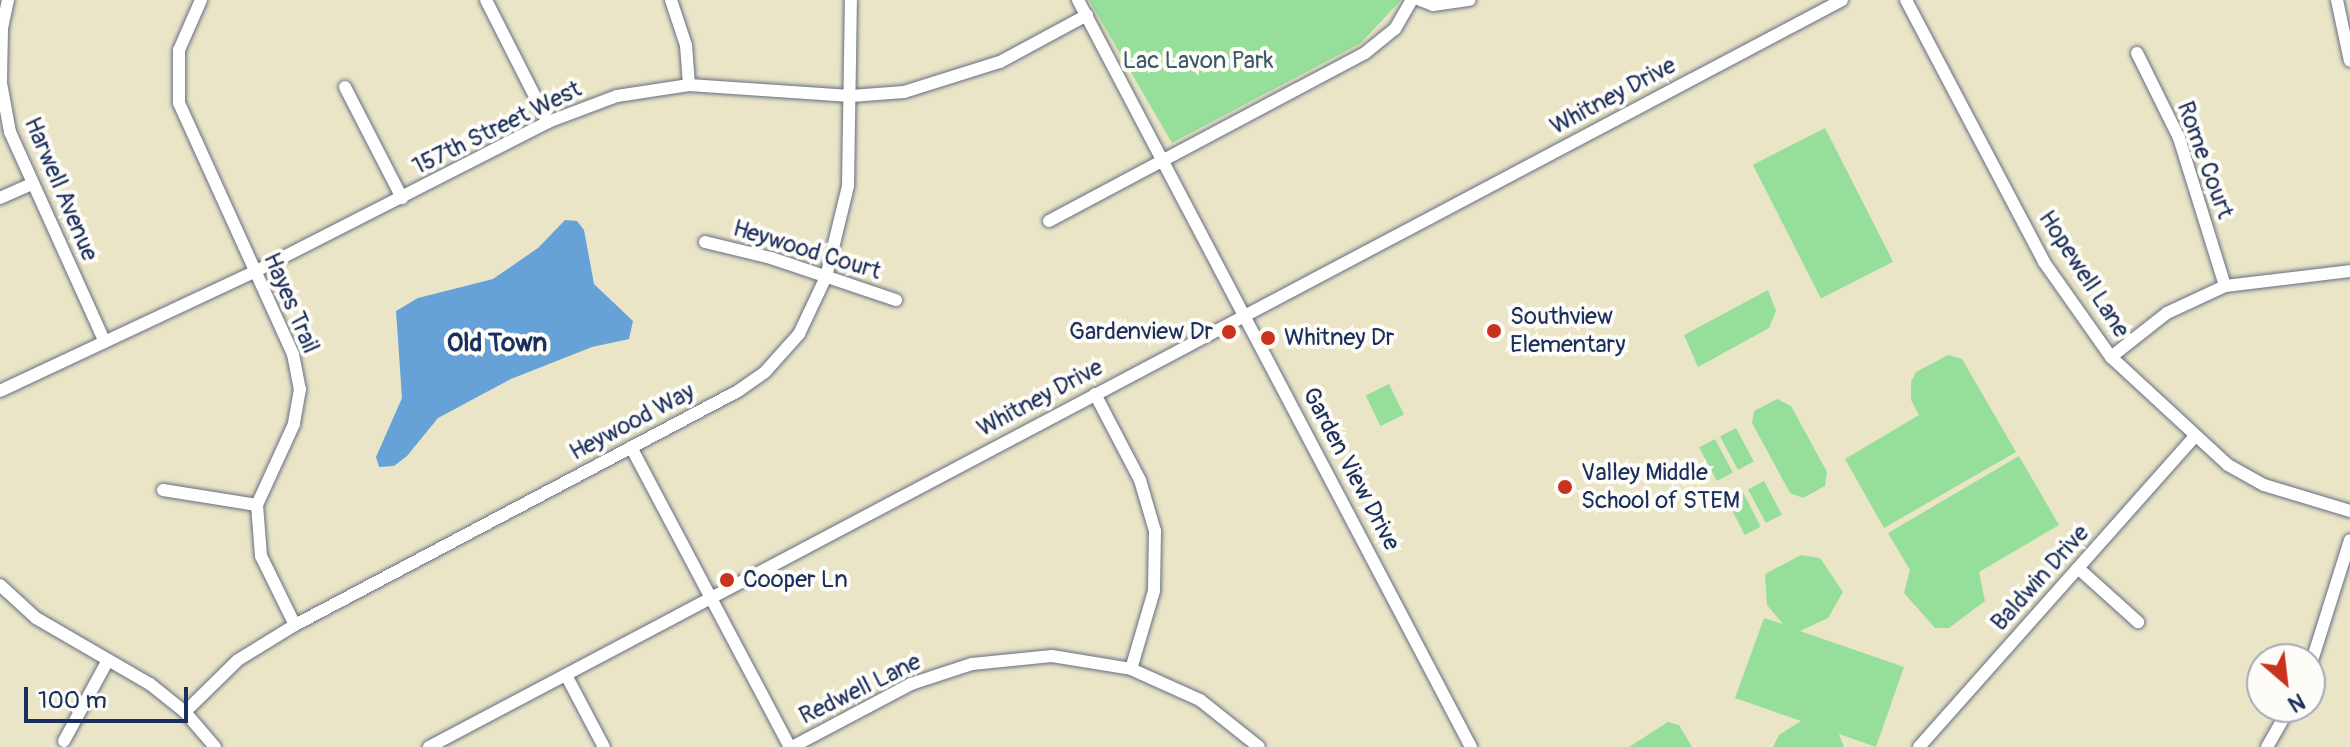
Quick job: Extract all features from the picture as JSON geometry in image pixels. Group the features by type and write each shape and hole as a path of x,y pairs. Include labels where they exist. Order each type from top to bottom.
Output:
{"street":[{"name":"Harwell Avenue","path":"8,0 2,29 1,83 10,132 105,342"},
{"name":"Hayes Trail","path":"201,0 179,50 179,103 293,354 300,389 294,424 257,505 261,556 295,625"},
{"path":"486,0 548,122"},
{"path":"671,0 686,45 689,85"},
{"name":"Heywood Way","path":"185,712 238,660 295,625 631,447 765,372 799,334 826,277 848,186 851,0"},
{"name":"Garden View Drive","path":"1078,0 1471,747"},
{"path":"1049,221 1365,53 1395,29 1412,0"},
{"path":"1420,0 1433,5 1470,0"},
{"name":"Whitney Drive","path":"429,747 1842,0"},
{"name":"Hopewell Lane","path":"1906,0 2044,262 2111,357 2194,437 2264,485 2350,511"},
{"path":"2337,0 2350,61"},
{"name":"157th Street West","path":"0,391 254,272 548,122 617,96 689,85 851,96 904,92 962,78 1087,15"},
{"name":"Rome Court","path":"2137,53 2179,138 2225,286"},
{"path":"345,87 402,198"},
{"path":"0,198 31,184"},
{"name":"Heywood Court","path":"705,242 896,300"},
{"path":"2111,357 2167,313 2225,286 2350,271"},
{"path":"1095,394 1140,480 1155,531 1154,591 1131,669"},
{"name":"Baldwin Drive","path":"1919,747 2194,437"},
{"path":"631,447 791,747"},
{"path":"163,490 257,505"},
{"path":"2318,643 2350,540"},
{"path":"2078,568 2138,622"},
{"path":"0,585 36,618 108,660 185,712 215,747"},
{"name":"Redwell Lane","path":"791,747 911,684 972,664 1052,656 1131,669 1200,700 1259,747"},
{"path":"64,741 108,660"},
{"path":"566,675 604,747"},
{"path":"2267,747 2281,723"}],"green space":[{"name":"Lac Lavon Park","path":"1089,0 1401,0 1361,43 1172,143"},
{"path":"1825,128 1893,262 1821,298 1753,165"},
{"path":"1768,290 1776,311 1769,328 1698,367 1684,335"},
{"path":"1948,355 1962,359 2016,452 1884,528 1845,459 1919,415 1911,400 1911,382 1916,372"},
{"path":"1389,384 1404,415 1381,426 1366,395"},
{"path":"1777,399 1791,406 1827,472 1825,486 1803,498 1790,493 1752,423 1754,411"},
{"path":"1736,428 1754,462 1738,470 1720,436"},
{"path":"1715,439 1733,473 1717,481 1699,447"},
{"path":"2019,456 2059,525 1979,572 1985,601 1949,628 1935,628 1904,593 1910,570 1888,533"},
{"path":"1764,481 1782,515 1766,523 1748,489"},
{"path":"1743,492 1761,527 1745,535 1727,500"},
{"path":"1801,555 1820,558 1843,592 1828,618 1800,631 1904,667 1876,747 1839,734 1844,747 1773,747 1779,735 1801,721 1735,698 1764,618 1783,624 1767,605 1765,574"},
{"path":"1668,722 1679,725 1692,747 1629,747"}],"water":[{"path":"565,220 577,221 584,230 594,284 633,321 629,339 592,347 511,379 438,418 407,456 394,466 379,467 376,457 402,398 396,311 418,298 493,279 538,248"}],"place":[{"name":"Southview Elementary","path":"1494,331"},
{"name":"Gardenview Dr","path":"1229,332"},
{"name":"Whitney Dr","path":"1268,338"},
{"name":"Valley Middle School of STEM","path":"1565,487"},
{"name":"Cooper Ln","path":"727,580"}],"district":[{"name":"Old Town","path":"497,344"}]}
